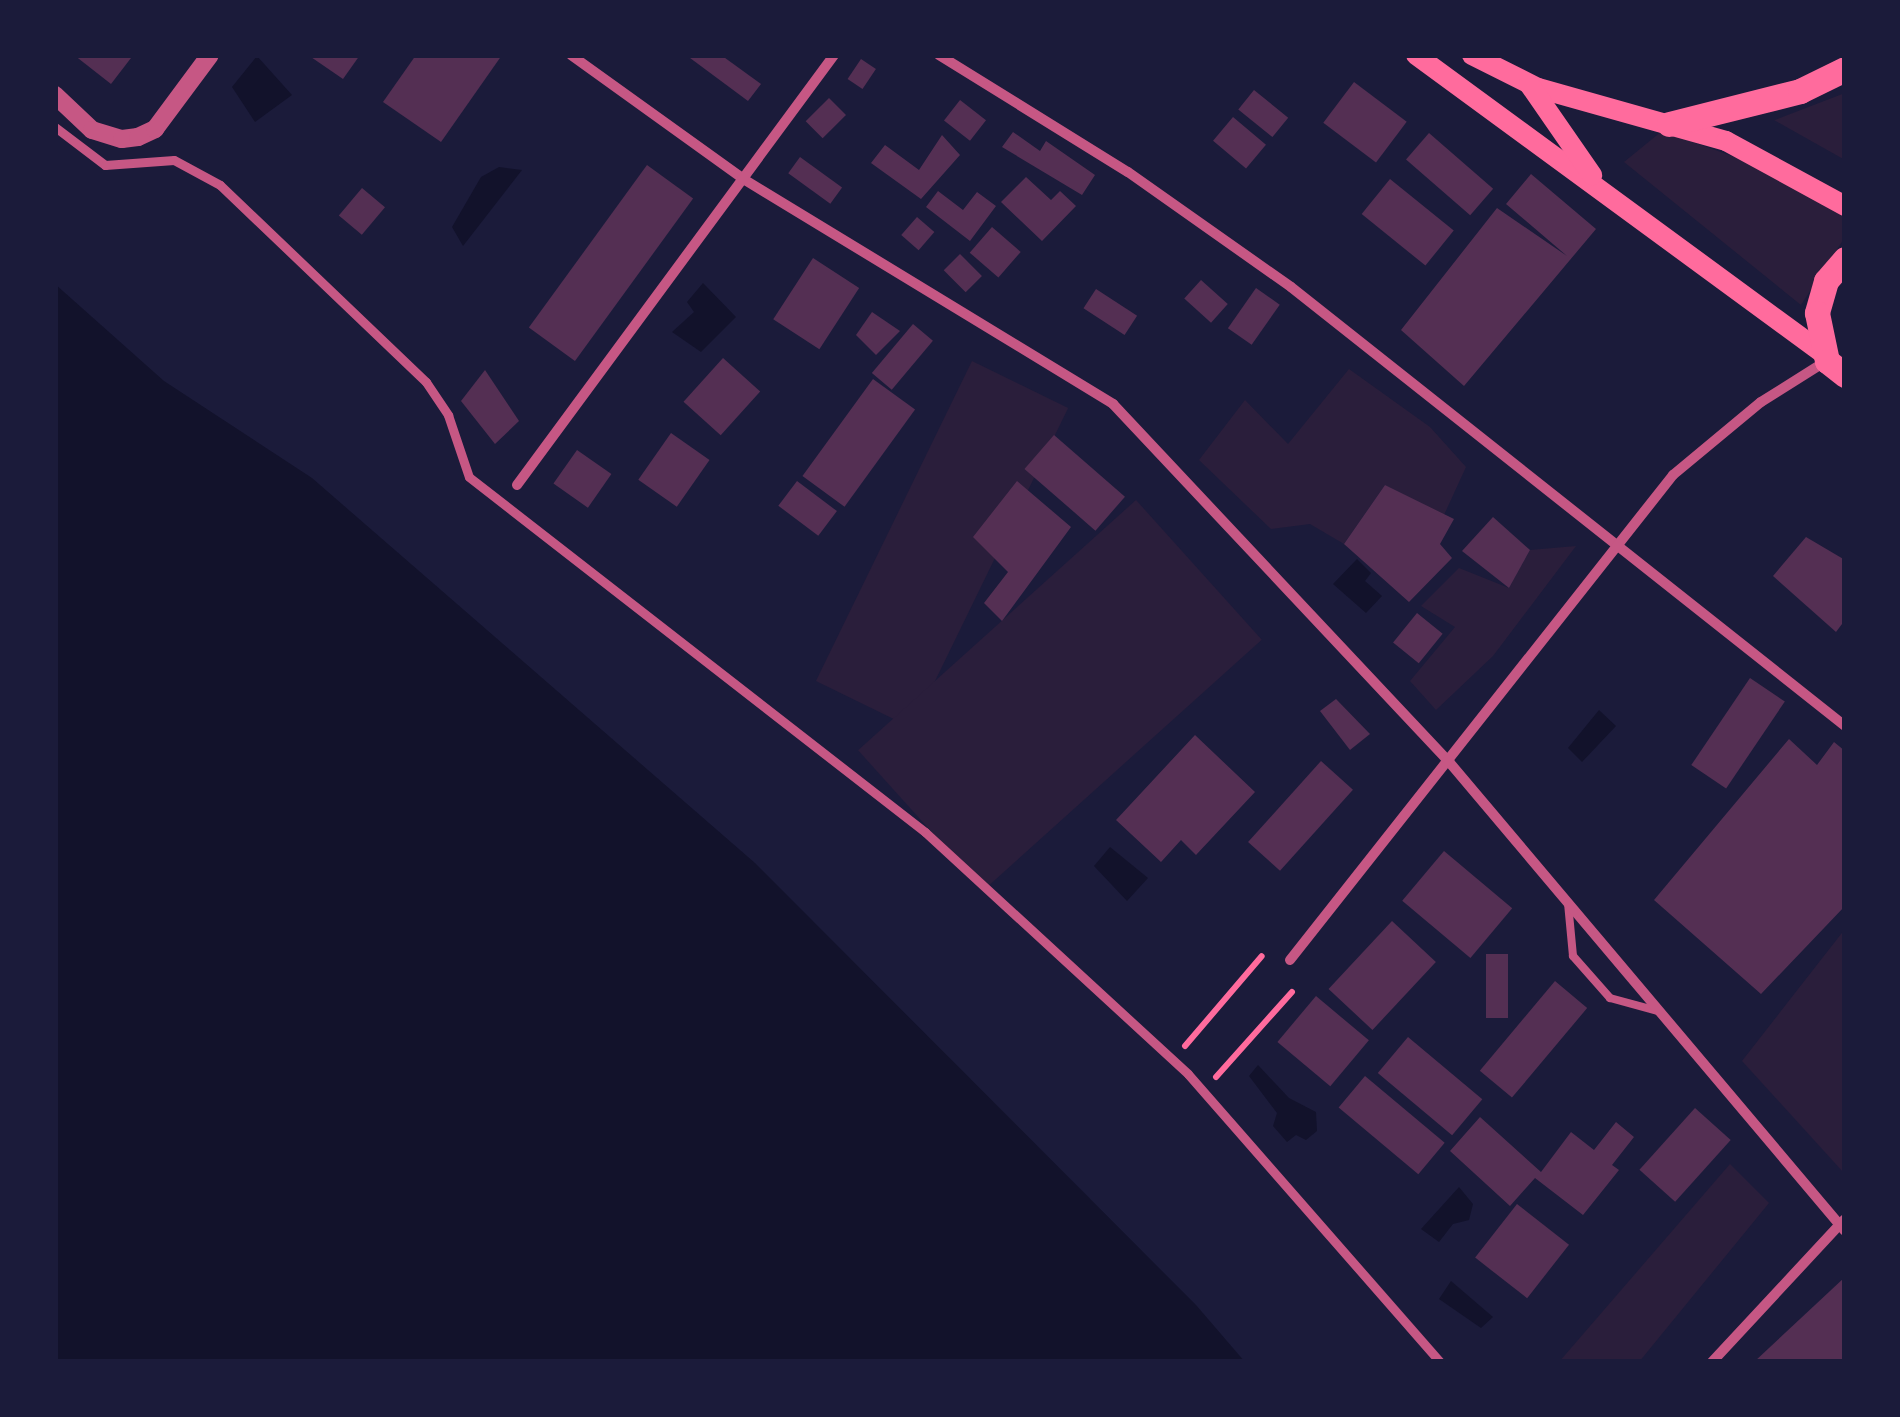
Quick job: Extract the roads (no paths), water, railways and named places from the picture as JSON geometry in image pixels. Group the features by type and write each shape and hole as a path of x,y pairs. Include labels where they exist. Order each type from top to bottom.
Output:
{"main road":[{"path":"1416,55 1606,192 1832,364"},
{"path":"1472,55 1528,83 1668,124 1775,163 1845,206"},
{"path":"1668,124 1800,91 1845,69"},
{"path":"1528,83 1606,192"},
{"path":"1832,364 1820,297 1845,258"}],"street":[{"path":"55,94 92,130 122,139 155,128 210,55"},
{"path":"571,55 745,180 1113,404 1450,763 1843,1225 1712,1362"},
{"path":"517,485 834,55"},
{"path":"939,55 1209,227 1845,726"},
{"path":"55,127 105,165 174,160 220,185 426,382 448,416 468,476 925,832 1174,1060 1440,1362"},
{"path":"1290,960 1450,763 1674,475 1760,402 1832,364"}],"lane":[{"path":"1568,903 1573,956 1610,998 1658,1011"}]}
